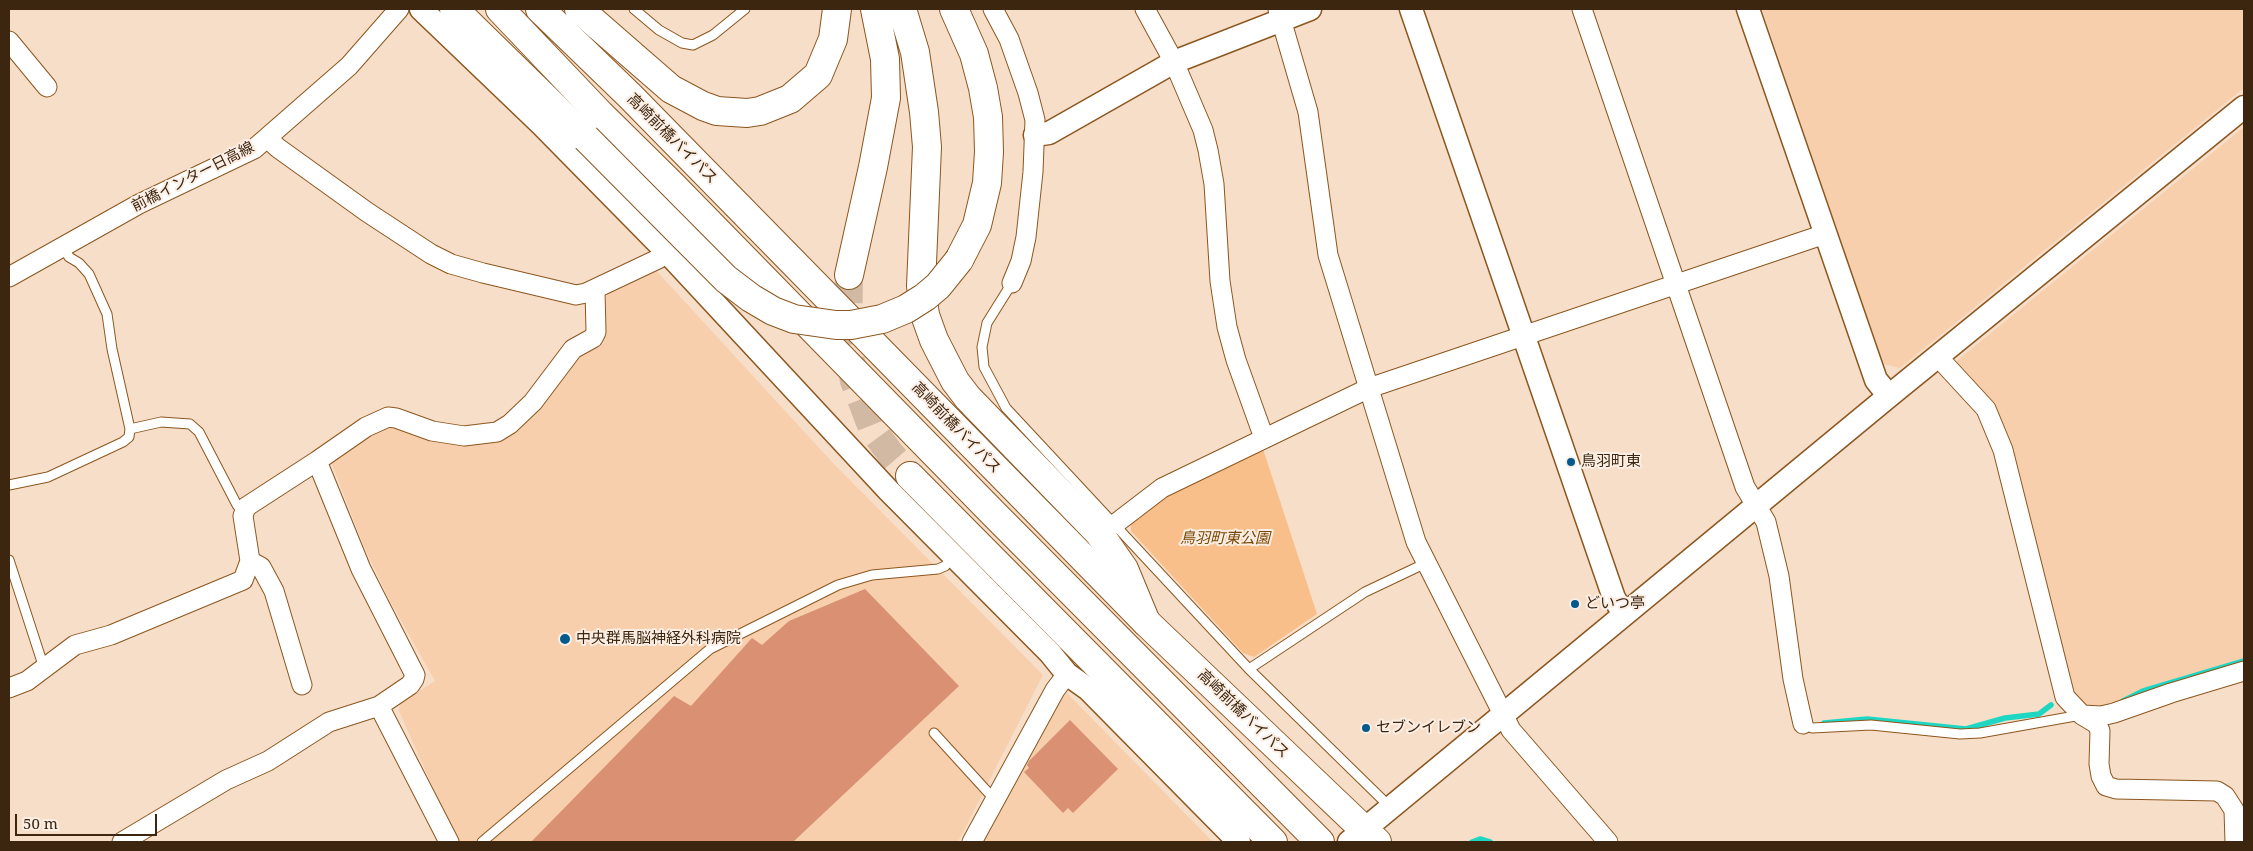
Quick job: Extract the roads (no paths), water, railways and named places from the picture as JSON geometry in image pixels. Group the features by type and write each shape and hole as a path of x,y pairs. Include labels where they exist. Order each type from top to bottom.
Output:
{"highway":[{"path":"454,9 726,279 772,311 794,319 836,325 851,325 882,319 906,309 925,297 938,286 960,260 977,225 986,182 989,152 988,117 984,88 974,54 954,9"},
{"path":"500,9 600,114 1320,842"},
{"name":"高崎前橋バイパス","path":"540,9 650,117 1146,622 1364,838"},
{"path":"579,9 671,89 703,106 717,111 747,114 790,99 818,75 833,39 837,9"},
{"path":"849,275 886,98 885,59 874,9"},
{"path":"902,9 915,52 924,112 927,147 921,286 925,314 934,340 951,374 968,398 1100,533 1124,569 1146,622"},
{"path":"910,476 1273,842"}],"street":[{"name":"前橋インター日高線","path":"9,277 139,204 254,149 360,56 399,9"},
{"path":"421,9 541,124 666,252 888,491 954,556 1067,674 1088,689 1239,842"},
{"path":"993,9 1009,39 1023,76 1033,110 1035,135 1026,237 1021,261 1012,283"},
{"path":"1145,9 1174,62 1202,130 1208,150 1214,184 1220,281 1227,327 1236,360 1264,438"},
{"path":"1035,135 1048,133 1174,62 1280,14 1310,9"},
{"path":"1411,9 1614,598 1624,614"},
{"path":"1582,9 1745,487 1766,522 1779,576 1793,679 1803,724"},
{"path":"1748,9 1876,380 1889,396"},
{"path":"1280,14 1308,112 1328,254 1416,542 1511,730 1608,842"},
{"path":"9,41 47,87"},
{"path":"1364,838 1390,807 1756,505 2244,107"},
{"path":"267,138 367,212 431,254 451,264 576,294 595,290 658,259 666,252"},
{"path":"1115,524 1162,488 1369,388 1825,234"},
{"path":"9,688 27,681 75,645 111,635 235,585 246,576 250,561 243,511 250,504 317,462 366,427 388,417 432,431 464,436 497,432 510,424 533,402 573,349 593,338 596,332 595,290"},
{"path":"1938,358 1986,409 2004,450 2065,697 2082,715 2097,724 2100,731 2099,764 2101,776 2106,786 2116,789 2217,792 2225,796 2234,810 2235,842"},
{"path":"122,842 226,780 268,761 330,722 379,706 410,685 415,675 361,569 317,462"},
{"path":"250,561 262,567 274,591 302,685"},
{"path":"2082,715 2101,716 2114,713 2171,693 2244,671"},
{"path":"972,842 1055,690 1067,674"},
{"path":"379,706 449,842"}],"lane":[{"path":"634,9 659,30 682,43 693,45 713,35 744,9"},
{"path":"9,485 48,477 123,442 129,437 130,429 104,307 89,274 69,257 63,246"},
{"path":"1012,283 985,330 982,347 984,367 1006,408 1249,668 1390,807"},
{"path":"130,429 161,422 190,424 199,432 237,505 243,511"},
{"path":"482,842 710,649 838,585 872,575 938,570 945,566 954,556"},
{"path":"9,560 44,668"},
{"path":"1249,668 1365,592 1426,563"},
{"path":"1803,724 1812,728 1871,725 1960,734 1980,733 2082,715"},
{"path":"934,733 995,800"}],"waterway":[{"path":"2123,701 2143,691 2244,661"},
{"path":"1824,723 1867,719 1966,729 2005,718 2039,714 2051,705"},
{"path":"1472,842 1480,839 1490,842"}],"tunnel":[{"path":"849,275 848,342 854,381 873,430 910,476"}],"place":[{"name":"鳥羽町東","path":"1571,462"},
{"name":"どいつ亭","path":"1575,604"},
{"name":"中央群馬脳神経外科病院","path":"565,639"},
{"name":"セブンイレブン","path":"1366,728"}],"park label":[{"name":"鳥羽町東公園","path":"1225,539"}]}
